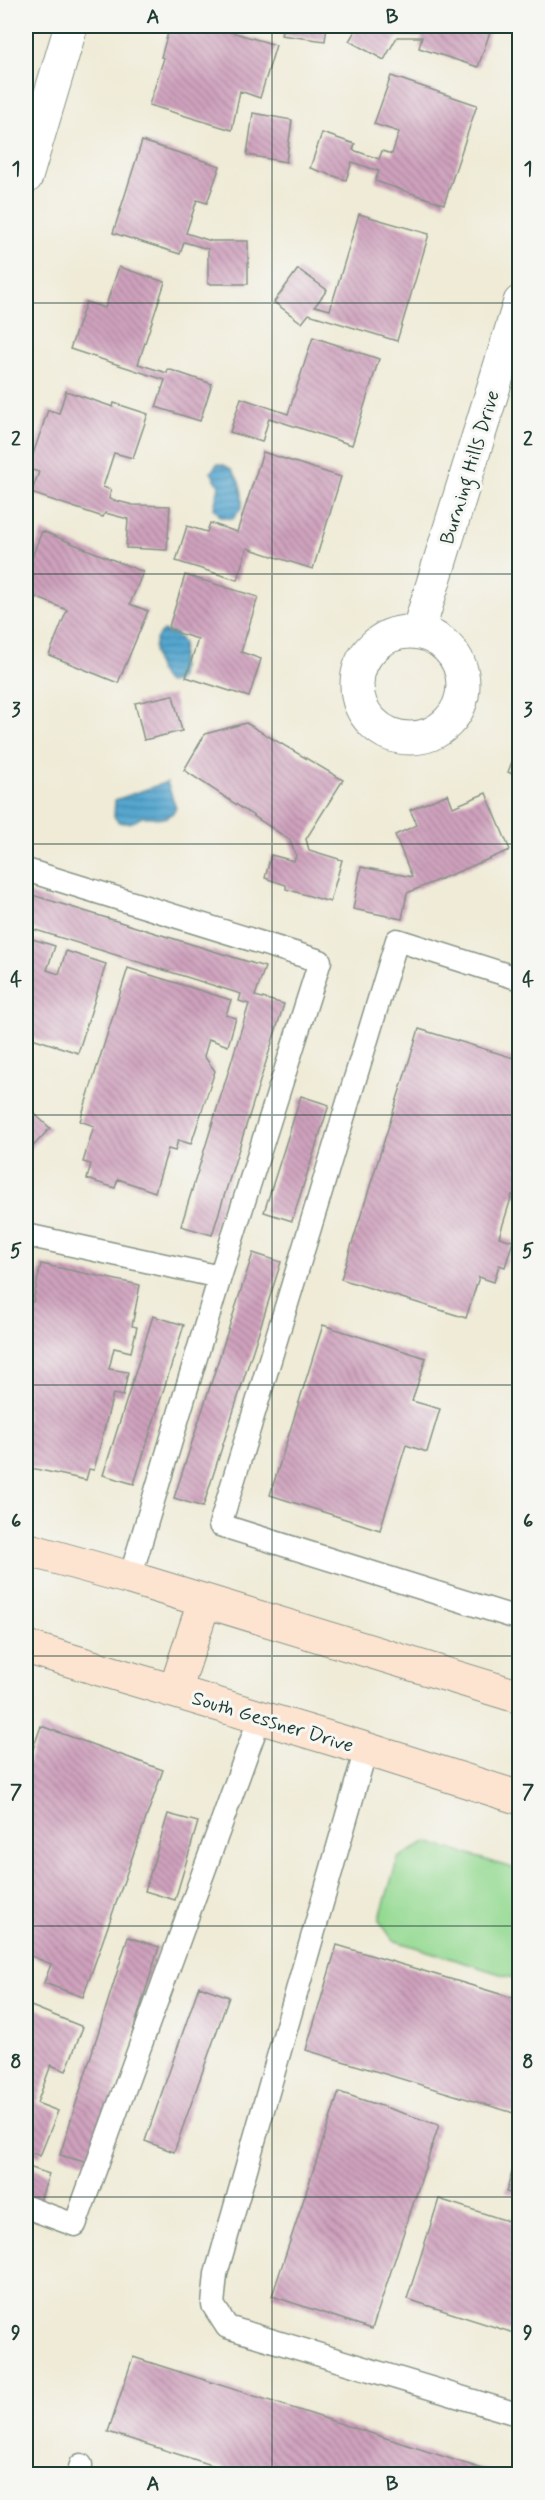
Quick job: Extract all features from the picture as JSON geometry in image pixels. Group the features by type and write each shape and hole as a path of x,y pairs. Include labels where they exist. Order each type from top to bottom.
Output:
{"main road":[{"path":"26,1549 130,1578 519,1697"},
{"path":"175,1691 204,1602"},
{"name":"South Gessner Drive","path":"26,1647 366,1749 519,1798"}],"street":[{"path":"26,177 71,26"},
{"name":"Burning Hills Drive","path":"418,632 519,302"}],"lane":[{"path":"26,870 320,961 220,1277 130,1578"},
{"path":"519,979 397,940 220,1525 519,1619"},
{"path":"26,1235 220,1277"},
{"path":"26,2207 75,2224 260,1717"},
{"path":"366,1749 216,2274 213,2305 227,2327 519,2415"}],"green space":[{"path":"427,1842 519,1870 519,1980 393,1940 379,1920 398,1858"}],"water":[{"path":"217,464 230,468 238,479 242,494 242,507 233,519 221,517 214,508 219,486 211,472"},
{"path":"163,631 176,634 183,643 180,676 177,682 167,683 157,665 155,642"},
{"path":"167,782 176,808 169,816 165,818 142,817 136,821 118,822 114,816 115,800"}],"building":[{"path":"170,26 211,26 276,45 260,98 240,91 232,130 149,105 164,58 161,57"},
{"path":"283,26 327,26 325,41 281,35"},
{"path":"358,26 492,26 478,67 419,48 422,37 397,37 384,60 349,41"},
{"path":"391,76 477,105 444,204 375,181 379,171 352,162 346,180 310,168 322,133 355,144 353,150 379,159 382,151 392,154 399,132 374,124"},
{"path":"253,113 292,120 286,162 247,155"},
{"path":"142,141 220,166 207,203 197,200 186,233 211,241 248,241 248,284 208,284 208,249 184,242 180,254 113,233"},
{"path":"359,214 429,234 397,341 309,314 302,323 274,302 298,269 327,290 315,306 330,310"},
{"path":"119,267 165,282 138,364 167,373 168,369 212,384 200,421 156,407 165,380 70,349 86,302 105,308"},
{"path":"313,337 379,359 352,445 269,418 262,442 230,432 241,398 288,414"},
{"path":"66,391 113,407 114,403 148,414 133,458 114,453 103,487 111,490 109,499 133,505 170,506 167,550 126,548 128,519 105,513 103,517 31,493 39,472 28,469 48,410 59,413"},
{"path":"263,452 341,477 313,569 247,548 237,580 176,561 187,526 207,532 210,523 237,532"},
{"path":"42,531 143,572 130,604 148,611 118,683 49,655 67,610 26,593 26,573"},
{"path":"185,575 258,597 241,652 261,659 249,697 186,677 198,639 168,630"},
{"path":"173,695 182,731 144,740 135,703"},
{"path":"246,723 343,780 306,839 309,850 342,860 330,902 286,889 286,885 265,878 271,855 294,861 296,856 290,840 184,770 205,734"},
{"path":"520,744 520,777 508,772"},
{"path":"486,793 510,850 407,893 402,919 353,909 361,867 412,877 395,835 417,825 410,810 448,794 453,807"},
{"path":"26,893 265,967 255,996 284,1004 212,1235 181,1226 249,1004 239,1001 241,994 26,927"},
{"path":"26,937 55,946 47,970 59,974 66,951 106,964 78,1053 26,1036"},
{"path":"128,968 231,1000 226,1015 236,1018 228,1046 209,1039 204,1056 215,1071 191,1144 178,1140 175,1151 168,1149 155,1192 118,1179 115,1188 87,1179 91,1164 83,1162 94,1126 80,1121"},
{"path":"419,1029 520,1060 520,1197 512,1195 499,1237 513,1241 505,1267 499,1265 494,1282 479,1277 466,1318 341,1279"},
{"path":"301,1096 329,1105 292,1221 264,1212"},
{"path":"26,1106 50,1128 26,1154"},
{"path":"253,1253 281,1262 203,1507 174,1498"},
{"path":"41,1264 140,1285 132,1326 137,1327 131,1352 114,1348 109,1369 128,1372 123,1396 113,1394 94,1470 89,1469 86,1480 26,1467 26,1301 33,1302"},
{"path":"153,1316 184,1325 134,1484 103,1475"},
{"path":"323,1325 426,1358 412,1401 440,1409 427,1452 406,1445 380,1530 270,1495"},
{"path":"41,1726 163,1770 83,1997 44,1983 51,1964 26,1954 26,1769"},
{"path":"168,1814 198,1822 175,1900 145,1891"},
{"path":"128,1937 159,1947 92,2164 60,2155"},
{"path":"337,1945 520,2000 520,2115 306,2050"},
{"path":"199,1986 229,1997 174,2152 145,2141"},
{"path":"26,2004 83,2027 66,2071 51,2065 37,2103 58,2111 40,2156 26,2150"},
{"path":"339,2092 439,2125 372,2329 272,2296"},
{"path":"520,2150 520,2196 506,2192"},
{"path":"26,2166 49,2174 39,2204 26,2199"},
{"path":"439,2199 520,2225 520,2335 407,2299"},
{"path":"133,2357 498,2474 240,2474 108,2432"}]}
